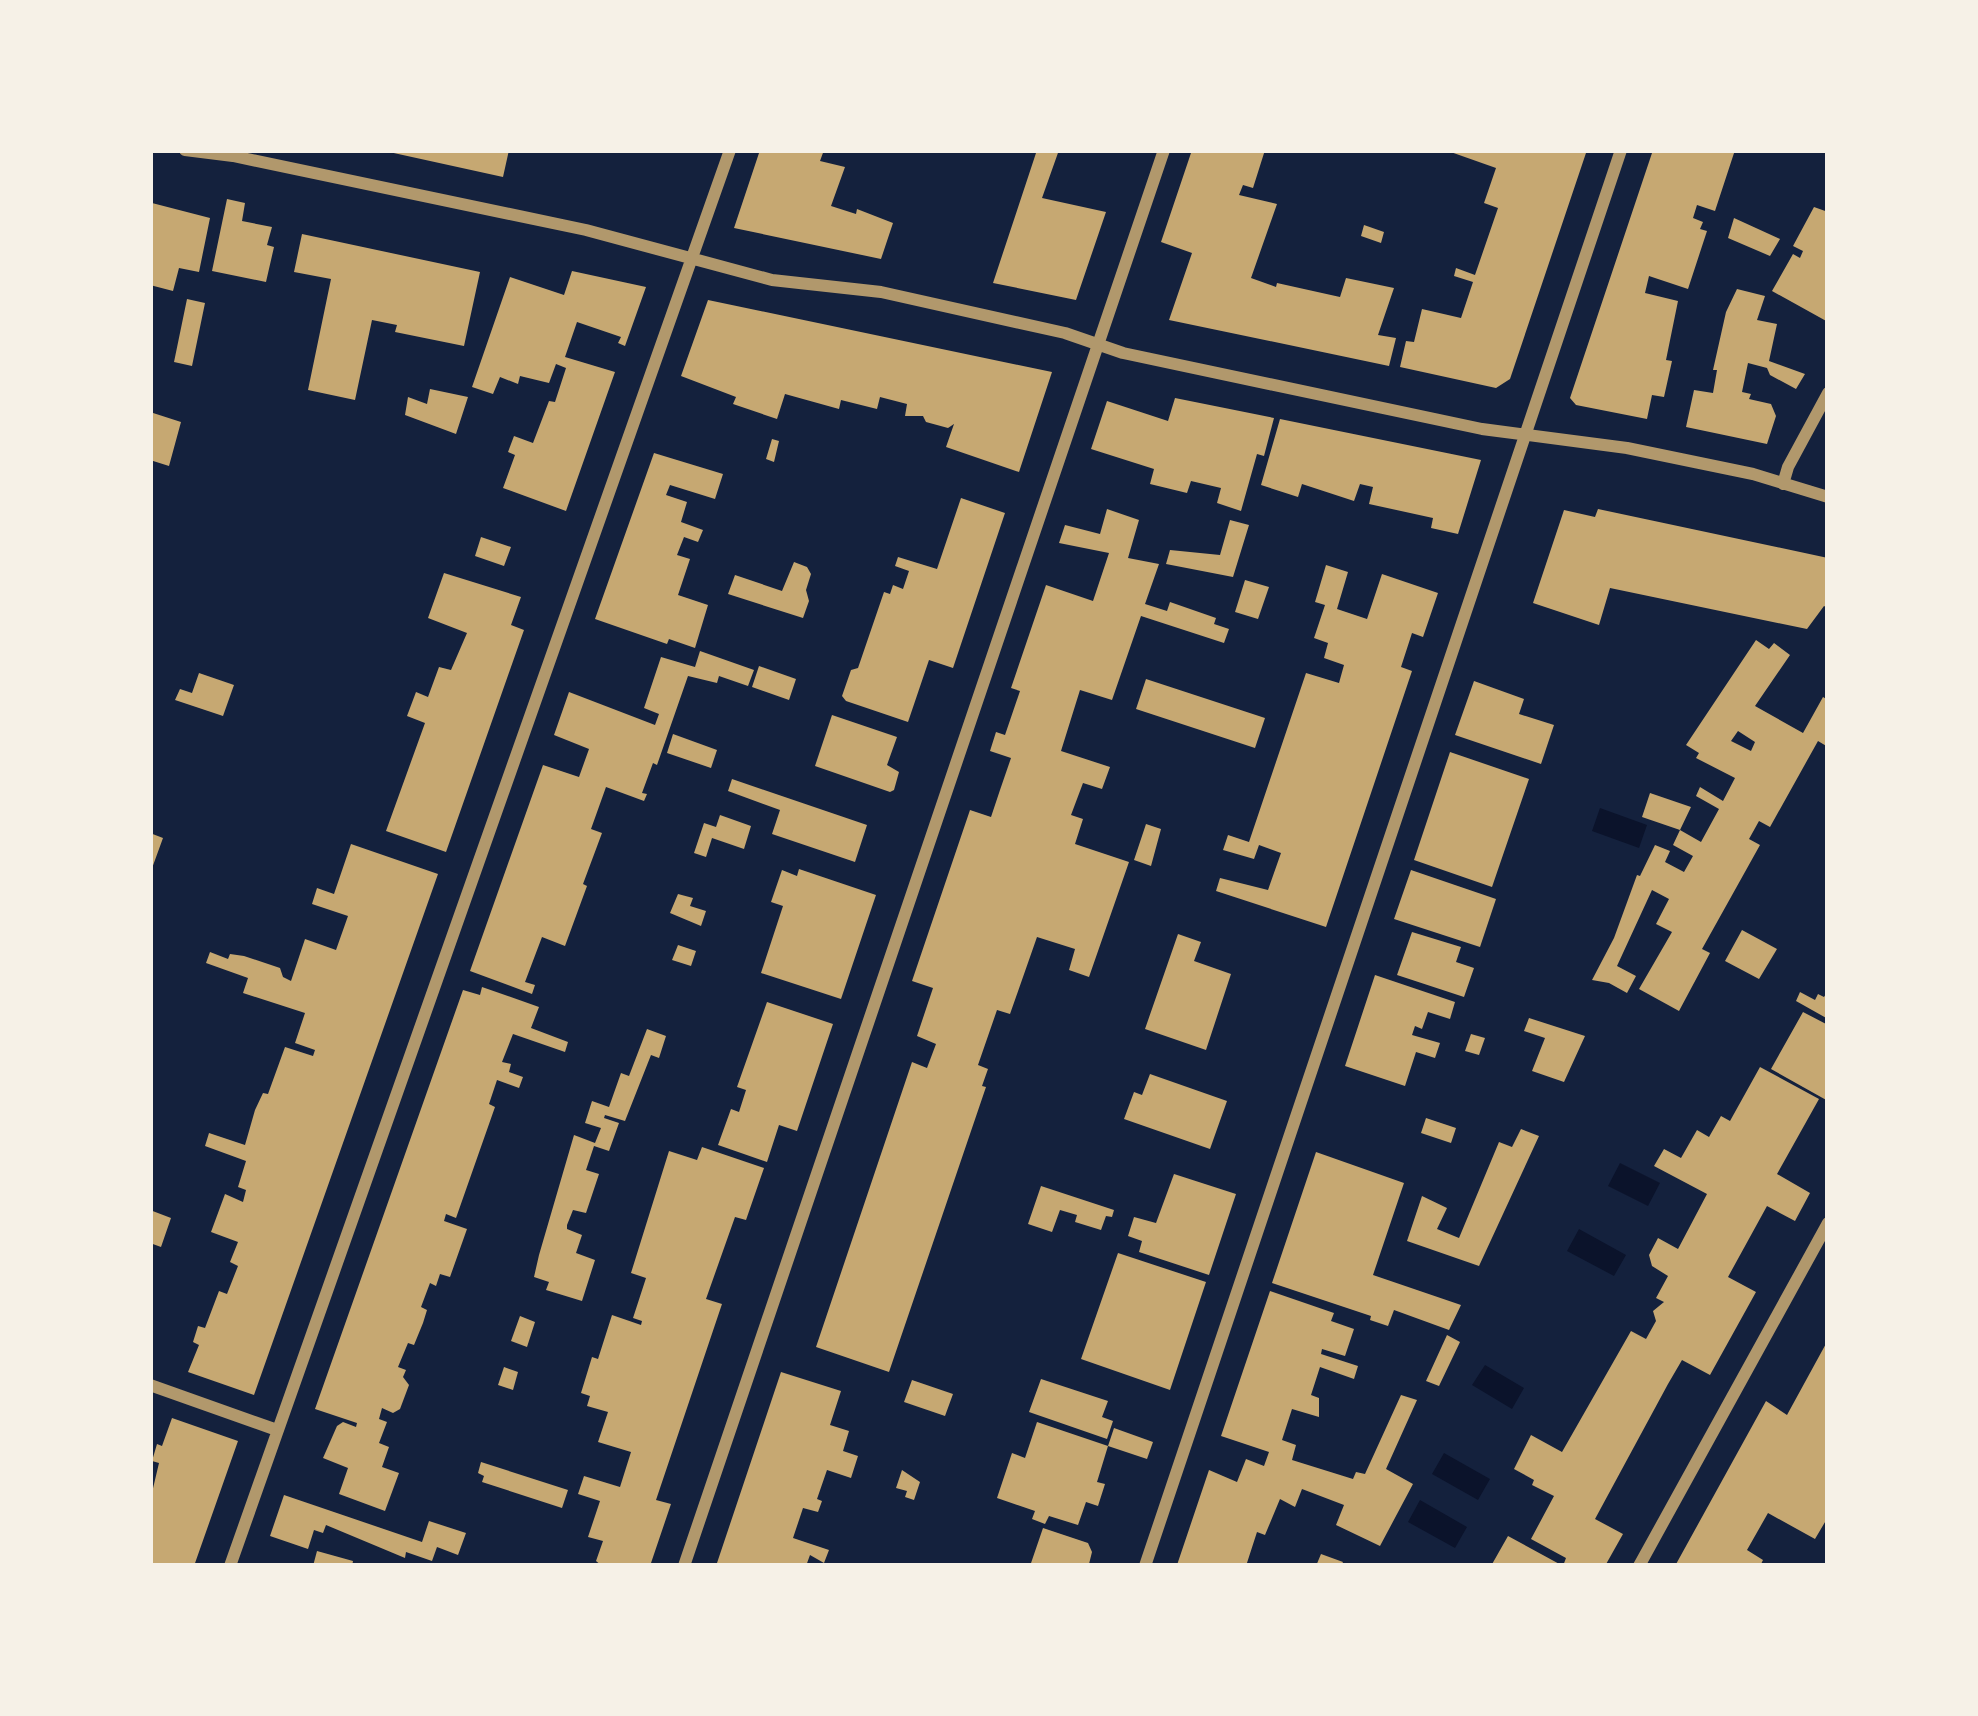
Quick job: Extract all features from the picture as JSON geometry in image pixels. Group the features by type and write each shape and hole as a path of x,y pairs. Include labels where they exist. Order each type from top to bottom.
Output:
{"street":[{"path":"185,150 564,226 772,280 881,292 1482,429 1627,448 1828,497"},
{"path":"230,1566 730,150"},
{"path":"684,1566 1163,150"},
{"path":"1144,1566 1621,150"},
{"path":"1783,484 1828,393"},
{"path":"1639,1566 1828,1223"},
{"path":"150,1385 277,1430"}],"water":[{"path":"1600,808 1647,825 1639,848 1592,831"},
{"path":"1620,1163 1660,1183 1648,1206 1608,1186"},
{"path":"1579,1229 1626,1255 1614,1276 1567,1251"},
{"path":"1485,1365 1524,1388 1512,1409 1472,1385"},
{"path":"1444,1453 1490,1479 1478,1500 1432,1474"},
{"path":"1420,1500 1467,1527 1455,1548 1408,1522"}],"building":[{"path":"380,150 509,150 503,177"},
{"path":"760,150 824,150 820,161 845,167 831,206 856,214 857,209 893,223 881,259 734,228"},
{"path":"1037,150 1059,150 1042,198 1106,212 1076,300 993,283"},
{"path":"1192,150 1265,150 1253,188 1243,185 1239,195 1277,204 1251,278 1340,297 1346,278 1394,288 1378,335 1396,338 1389,366 1169,320 1192,253 1161,242"},
{"path":"1445,150 1587,150 1510,379 1496,388 1400,367 1406,341 1414,342 1422,309 1461,318 1473,282 1454,276 1456,268 1475,275 1498,208 1484,203 1496,168"},
{"path":"1653,150 1735,150 1715,211 1697,205 1693,218 1703,222 1700,229 1707,231 1688,289 1649,276 1645,293 1678,301 1664,397 1652,395 1647,419 1576,405 1570,398"},
{"path":"227,199 245,203 242,221 272,227 267,245 274,247 266,282 212,271"},
{"path":"152,203 210,218 199,272 179,268 173,291 150,285"},
{"path":"1814,207 1828,212 1828,322 1772,291 1793,254 1800,258 1803,251 1793,246"},
{"path":"1734,218 1780,239 1770,256 1728,238"},
{"path":"1364,225 1384,232 1381,243 1361,236"},
{"path":"302,234 480,272 464,346 395,332 397,325 372,320 355,400 308,390 331,279 294,272"},
{"path":"572,271 646,287 625,346 618,343 621,337 577,322 565,357 615,372 566,511 503,488 515,455 508,452 514,436 533,443 549,401 555,402 566,368 556,364 549,383 520,376 518,384 500,377 493,394 472,387 510,277 564,295"},
{"path":"1737,289 1765,296 1757,320 1777,324 1769,361 1805,374 1796,389 1770,375 1767,368 1748,363 1742,392 1751,394 1749,399 1771,404 1776,416 1767,444 1686,427 1694,390 1713,393 1717,370 1713,370 1726,312"},
{"path":"187,299 205,303 192,366 174,362"},
{"path":"708,300 1052,372 1019,472 946,447 954,424 948,428 926,422 923,416 905,416 907,404 880,397 877,409 841,400 839,409 785,394 777,419 733,404 736,397 681,376"},
{"path":"430,389 468,397 456,434 405,415 408,397 427,404"},
{"path":"1175,398 1274,418 1264,456 1257,454 1241,511 1217,503 1221,488 1191,481 1187,493 1150,484 1154,469 1091,449 1107,401 1168,421"},
{"path":"150,412 181,422 169,466 150,460"},
{"path":"1280,419 1481,460 1458,534 1431,528 1433,518 1369,504 1373,487 1360,484 1354,501 1302,484 1298,497 1261,485"},
{"path":"772,439 779,441 774,462 766,459"},
{"path":"654,453 723,474 715,499 670,485 666,495 687,502 681,522 703,530 698,542 684,537 677,555 690,559 678,595 708,605 695,648 669,639 667,644 595,619"},
{"path":"961,498 1005,513 953,668 929,660 908,722 846,701 842,696 851,670 858,668 884,592 890,594 893,585 903,589 909,571 895,566 898,557 937,569"},
{"path":"1107,509 1139,520 1128,558 1159,564 1145,604 1167,611 1170,602 1216,618 1214,624 1229,629 1224,643 1141,616 1112,700 1080,690 1061,751 1110,767 1102,789 1083,783 1071,815 1083,819 1075,844 1129,862 1089,977 1069,970 1075,949 1037,937 1010,1014 997,1010 978,1065 988,1069 982,1086 986,1087 889,1372 816,1347 912,1062 927,1068 936,1044 917,1036 933,988 912,981 970,810 991,817 1011,758 990,751 996,732 1005,735 1020,691 1011,688 1046,585 1093,601 1109,553 1059,543 1065,525 1100,534"},
{"path":"1598,509 1828,558 1828,608 1824,606 1807,629 1610,588 1599,625 1533,603 1564,510 1595,517"},
{"path":"1230,520 1249,525 1233,577 1166,564 1170,550 1220,555"},
{"path":"481,537 511,547 504,566 475,556"},
{"path":"794,562 811,574 803,618 728,594 735,575 782,591"},
{"path":"1326,565 1348,572 1337,609 1367,619 1382,574 1438,593 1423,637 1412,633 1401,667 1412,671 1326,927 1216,891 1220,878 1268,890 1281,853 1259,845 1254,859 1223,850 1228,835 1249,842 1306,673 1339,683 1344,665 1324,658 1328,643 1314,638 1325,605 1315,602"},
{"path":"444,573 521,597 511,625 524,630 446,852 386,831 425,723 407,716 416,692 428,697 439,667 451,670 467,633 428,618"},
{"path":"1245,580 1269,587 1258,619 1235,612"},
{"path":"1756,640 1769,649 1774,643 1790,655 1755,706 1803,733 1823,697 1828,700 1828,747 1818,741 1770,827 1759,821 1749,839 1760,845 1702,949 1710,953 1679,1011 1639,989 1672,932 1656,924 1669,899 1652,890 1617,966 1636,976 1627,993 1592,980 1614,938 1637,875 1655,845 1670,851 1665,862 1684,872 1693,856 1673,845 1680,830 1701,842 1719,809 1696,796 1700,787 1723,801 1735,778 1696,758 1699,753 1686,745","holes":["1738,731 1755,742 1751,751 1731,741"]},
{"path":"700,651 754,670 748,686 719,676 717,683 688,676 657,765 653,763 642,793 647,794 644,801 606,787 591,829 602,833 583,884 587,886 565,946 542,937 525,982 535,985 532,994 470,971 543,765 579,777 589,749 554,735 569,692 655,725 659,714 644,708 661,657 695,667"},
{"path":"759,666 796,679 789,700 752,687"},
{"path":"199,673 234,685 223,716 175,700 180,689 192,693"},
{"path":"1146,679 1265,718 1255,748 1136,709"},
{"path":"1474,681 1524,699 1519,714 1554,725 1541,764 1455,735"},
{"path":"832,715 897,737 887,765 899,772 894,790 815,766"},
{"path":"673,734 717,750 711,768 667,753"},
{"path":"1450,752 1529,779 1492,887 1414,860"},
{"path":"732,779 867,825 855,862 772,834 780,810 728,791"},
{"path":"1650,793 1691,807 1680,830 1642,817"},
{"path":"720,815 751,826 744,849 712,838 706,857 694,853 704,823 716,827"},
{"path":"1146,824 1161,829 1151,866 1134,860"},
{"path":"150,833 163,838 151,871 150,871"},
{"path":"351,844 438,874 254,1395 188,1372 199,1345 193,1342 198,1326 205,1328 219,1291 227,1294 238,1266 230,1262 238,1242 211,1232 225,1194 243,1202 246,1190 238,1187 246,1161 205,1146 209,1133 245,1145 255,1110 263,1093 268,1094 285,1047 313,1056 315,1050 295,1043 305,1013 243,993 248,978 206,963 210,952 228,959 230,954 244,956 280,968 291,981 305,939 336,950 348,916 312,904 317,888 334,894"},
{"path":"799,869 876,895 841,999 761,973 783,906 771,902 782,870 797,876"},
{"path":"1411,870 1496,899 1480,947 1394,919"},
{"path":"678,894 693,898 690,906 706,911 701,926 670,913"},
{"path":"1742,930 1777,949 1759,979 1725,961"},
{"path":"1412,932 1461,947 1456,962 1474,968 1464,997 1397,975"},
{"path":"1178,934 1201,942 1194,961 1231,974 1206,1050 1145,1029"},
{"path":"678,945 696,951 691,966 672,960"},
{"path":"1375,975 1455,1002 1450,1019 1428,1012 1422,1029 1415,1026 1412,1035 1440,1043 1435,1058 1416,1052 1405,1086 1345,1066"},
{"path":"482,987 539,1007 531,1028 568,1042 565,1052 513,1034 502,1062 511,1064 509,1072 523,1077 519,1088 497,1080 489,1104 495,1107 456,1218 446,1214 444,1221 467,1229 450,1277 440,1274 436,1286 430,1283 421,1307 427,1310 423,1323 398,1367 406,1370 403,1377 409,1385 400,1409 393,1413 382,1408 379,1419 387,1422 379,1443 389,1447 382,1467 399,1473 385,1511 339,1494 348,1468 323,1458 337,1426 343,1422 356,1427 357,1423 315,1409 463,990 480,995"},
{"path":"1828,991 1828,1019 1796,1001 1800,992 1815,1000"},
{"path":"767,1002 833,1024 797,1131 779,1125 767,1162 718,1145 731,1109 739,1112 746,1090 737,1087"},
{"path":"1803,1012 1828,1025 1828,1101 1771,1069"},
{"path":"1529,1018 1585,1036 1564,1082 1532,1071 1545,1038 1524,1031"},
{"path":"647,1029 666,1036 659,1058 651,1055 625,1121 605,1115 619,1123 609,1151 594,1146 586,1170 599,1174 586,1213 573,1210 567,1225 582,1235 576,1253 595,1260 582,1301 546,1290 549,1282 534,1277 574,1135 595,1143 601,1128 585,1123 592,1101 609,1107 621,1073 629,1076"},
{"path":"1471,1034 1485,1038 1479,1055 1465,1051"},
{"path":"1760,1067 1819,1099 1777,1174 1810,1193 1795,1221 1767,1206 1728,1277 1756,1292 1710,1375 1682,1360 1668,1384 1595,1519 1623,1534 1605,1566 1563,1566 1566,1558 1531,1539 1554,1496 1514,1469 1531,1435 1562,1452 1631,1331 1646,1339 1656,1321 1653,1311 1664,1302 1656,1298 1668,1276 1652,1266 1649,1255 1658,1238 1678,1249 1707,1194 1654,1166 1664,1149 1681,1158 1697,1130 1709,1137 1721,1116 1730,1121"},
{"path":"1150,1074 1227,1101 1210,1149 1124,1119 1134,1092 1142,1095"},
{"path":"1426,1118 1456,1128 1451,1143 1421,1133"},
{"path":"1521,1129 1539,1136 1479,1266 1407,1241 1422,1196 1447,1208 1437,1229 1459,1238 1499,1142 1512,1147"},
{"path":"702,1147 764,1168 746,1220 735,1217 706,1299 722,1304 656,1500 671,1504 650,1566 602,1566 596,1561 603,1541 588,1537 600,1501 578,1494 584,1476 620,1487 631,1452 598,1442 608,1412 587,1406 590,1396 581,1393 612,1315 641,1325 642,1321 633,1318 646,1278 631,1273 669,1151 697,1160"},
{"path":"1316,1152 1404,1183 1373,1275 1461,1305 1449,1330 1394,1310 1388,1326 1272,1283"},
{"path":"1174,1174 1236,1194 1209,1275 1139,1252 1142,1241 1128,1236 1134,1217 1156,1223"},
{"path":"1041,1186 1114,1210 1112,1217 1106,1216 1101,1230 1075,1222 1077,1215 1060,1210 1052,1232 1028,1224"},
{"path":"150,1210 171,1218 161,1247 150,1243"},
{"path":"1118,1253 1206,1282 1170,1390 1081,1359"},
{"path":"1270,1291 1334,1313 1331,1321 1354,1329 1345,1356 1322,1349 1321,1354 1358,1366 1354,1379 1320,1367 1311,1395 1319,1398 1319,1417 1292,1409 1282,1440 1296,1445 1292,1460 1353,1479 1356,1472 1365,1474 1401,1395 1417,1400 1386,1469 1413,1484 1380,1546 1336,1525 1344,1505 1302,1489 1295,1507 1280,1499 1265,1535 1257,1532 1246,1566 1177,1565 1209,1470 1237,1482 1246,1459 1264,1466 1269,1452 1221,1436"},
{"path":"520,1316 535,1322 527,1347 511,1341"},
{"path":"1447,1335 1460,1342 1439,1386 1426,1381"},
{"path":"1828,1340 1828,1517 1815,1539 1768,1513 1747,1550 1763,1560 1760,1566 1675,1566 1766,1401 1787,1415"},
{"path":"504,1367 518,1372 513,1390 498,1385"},
{"path":"781,1372 841,1391 830,1425 849,1431 843,1451 858,1456 851,1478 827,1470 817,1499 822,1501 818,1512 803,1508 793,1538 829,1550 824,1563 810,1555 806,1566 716,1566"},
{"path":"1041,1379 1108,1401 1102,1417 1113,1421 1107,1439 1029,1412"},
{"path":"912,1380 953,1394 945,1416 904,1402"},
{"path":"172,1418 238,1441 194,1566 150,1566 150,1501 159,1463 152,1461"},
{"path":"1037,1422 1108,1446 1097,1482 1105,1484 1098,1506 1086,1502 1078,1525 1049,1516 1045,1524 1032,1519 1035,1511 997,1498 1012,1453 1025,1458"},
{"path":"1114,1428 1153,1442 1147,1459 1108,1446"},
{"path":"481,1462 568,1490 562,1508 482,1482"},
{"path":"902,1470 920,1482 914,1500 905,1497 907,1491 896,1488"},
{"path":"284,1495 422,1542 429,1521 466,1533 458,1555 437,1547 432,1561 406,1552 405,1558 326,1525 323,1533 314,1530 308,1549 270,1536"},
{"path":"1043,1528 1088,1543 1089,1564 1030,1566"},
{"path":"1508,1536 1563,1566 1491,1566"},
{"path":"317,1551 353,1561 352,1566 313,1566"},
{"path":"1321,1554 1343,1562 1341,1566 1316,1566"}]}
